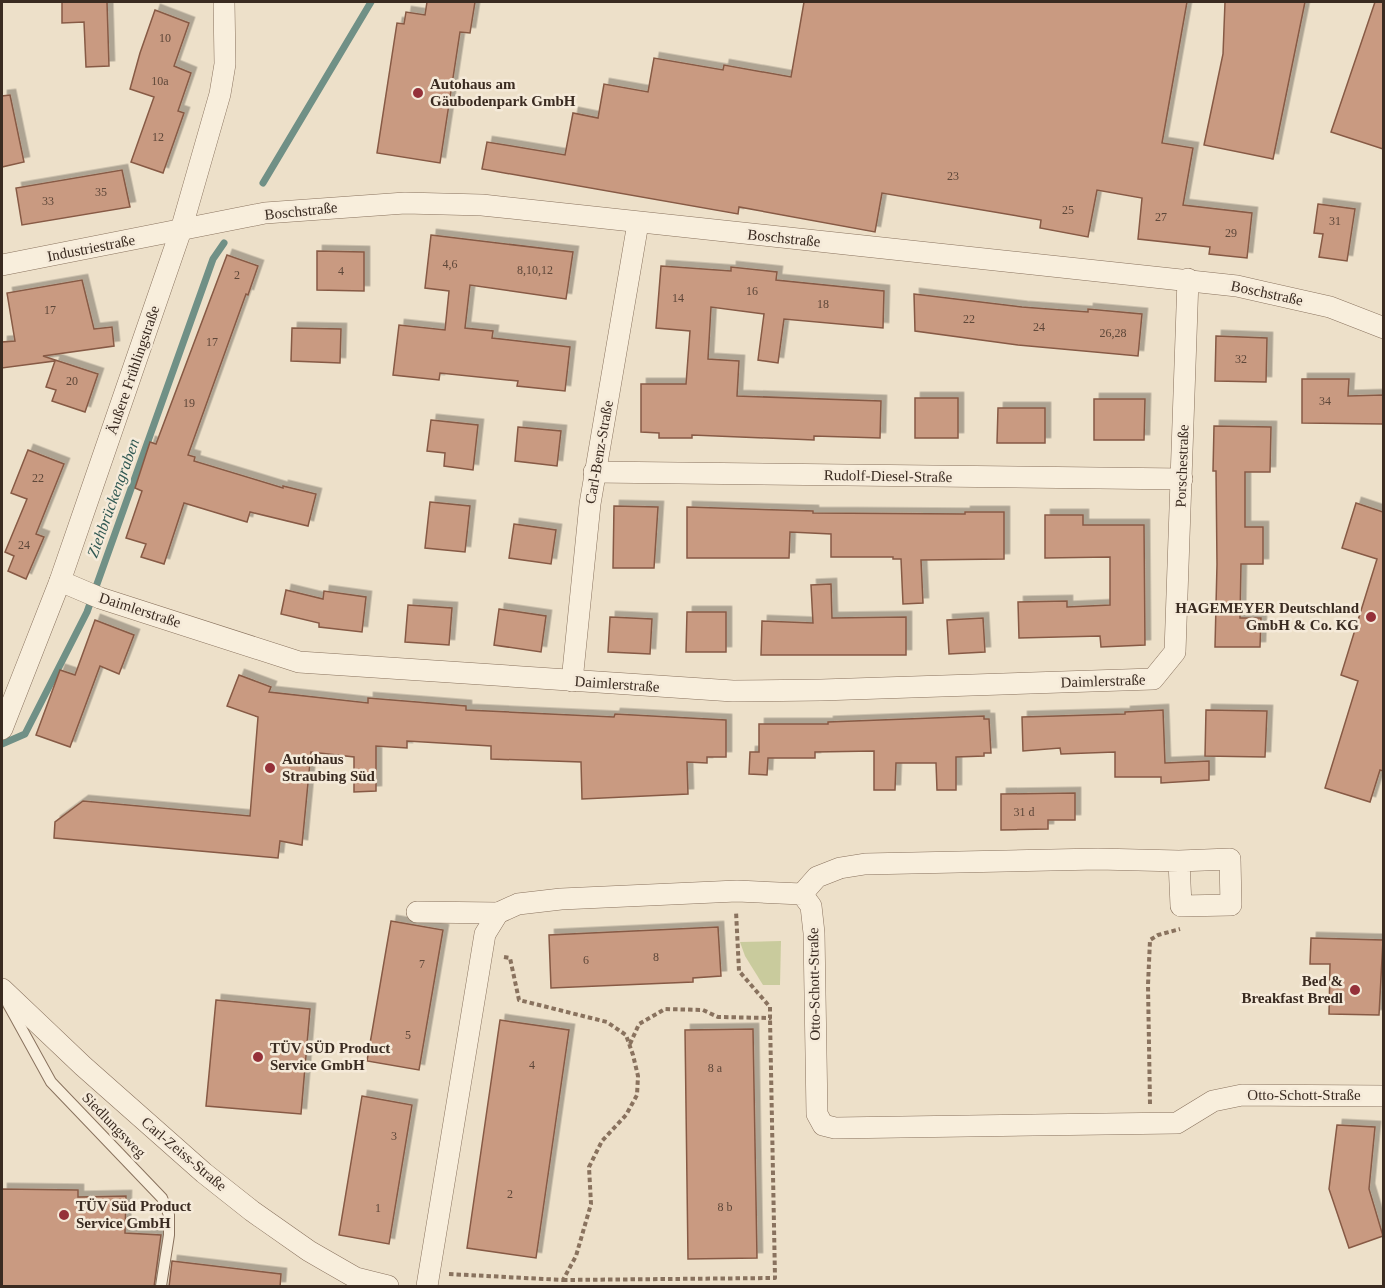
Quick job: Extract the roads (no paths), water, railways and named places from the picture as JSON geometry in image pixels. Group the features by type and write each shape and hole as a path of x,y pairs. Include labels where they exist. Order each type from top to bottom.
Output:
{"street":[{"name":"Äußere Frühlingstraße","path":"2,729 60,581 181,230 220,94 225,64 224,2"},
{"name":"Boschstraße","path":"181,230 265,213 405,203 482,206 1188,279 1279,294 1330,308 1383,328"},
{"name":"Carl-Benz-Straße","path":"572,681 594,472 638,223"},
{"name":"Industriestraße","path":"2,265 181,230"},
{"name":"Porschestraße","path":"1176,652 1188,279"},
{"name":"Rudolf-Diesel-Straße","path":"594,472 1182,479"},
{"name":"Daimlerstraße","path":"60,581 93,595 299,662 572,681 733,691 1153,679 1176,652"},
{"path":"417,912 498,913 518,904 561,899 737,891 802,894 817,877 840,868 865,864 1098,859 1179,861 1230,859 1231,905 1181,906 1179,861"},
{"name":"Otto-Schott-Straße","path":"802,894 811,906 814,933 817,1114 823,1125 835,1128 1177,1123 1213,1101 1242,1095 1383,1096"},
{"path":"427,1280 485,934 498,913"},
{"name":"Carl-Zeiss-Straße","path":"2,991 82,1066 204,1173 252,1211 309,1251 356,1278 388,1287"}],"lane":[{"name":"Siedlungsweg","path":"2,991 51,1082 162,1198 169,1215 169,1236 161,1287"}],"waterway":[{"name":"Ziehbrückengraben","path":"263,183 371,2"},
{"name":"Ziehbrückengraben","path":"2,744 25,734 87,612 213,259 224,243"}],"place":[{"name":"Autohaus am Gäubodenpark GmbH","path":"418,93"},
{"name":"HAGEMEYER Deutschland GmbH & Co. KG","path":"1371,617"},
{"name":"Autohaus Straubing Süd","path":"270,768"},
{"name":"Bed & Breakfast Bredl","path":"1355,990"},
{"name":"TÜV SÜD Product Service GmbH","path":"258,1057"},
{"name":"TÜV Süd Product Service GmbH","path":"64,1215"}]}
